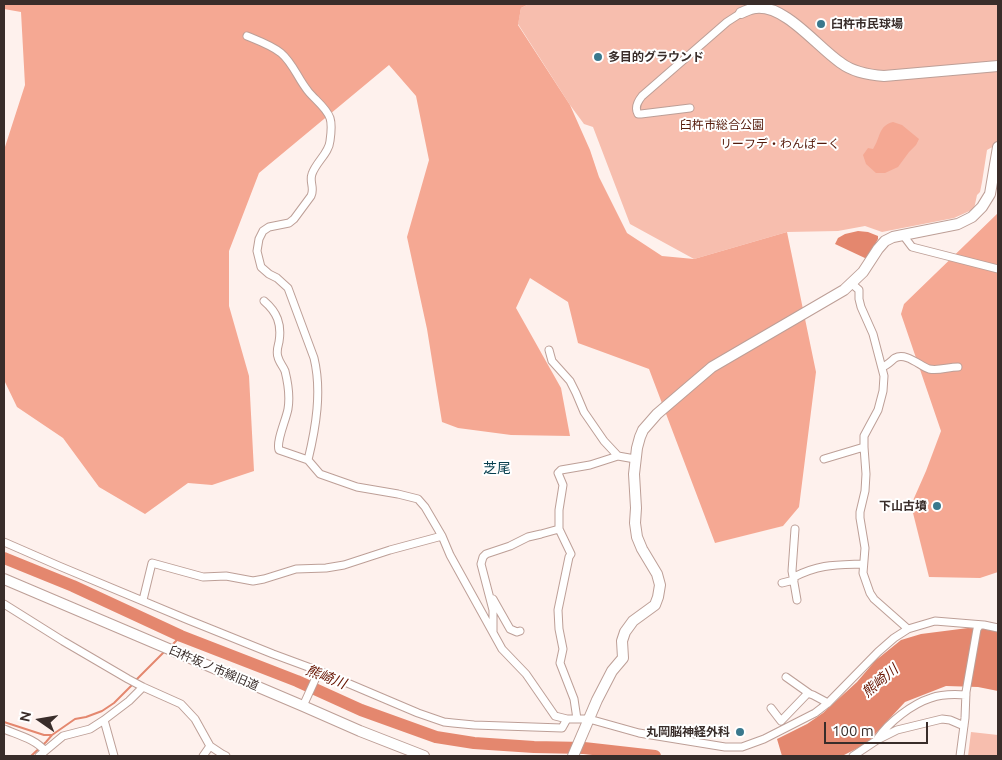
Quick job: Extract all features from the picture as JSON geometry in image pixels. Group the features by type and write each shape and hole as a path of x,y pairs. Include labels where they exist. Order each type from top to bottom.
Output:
{"street":[{"path":"690,108 638,114 637,104 642,96 727,22 741,13 756,8 778,13 789,19 841,63 861,72 891,76 998,66"},
{"path":"247,36 266,43 282,54 295,70 306,89 330,117 329,147 312,175 313,192 311,196 289,223 269,227 263,231 259,239 257,251 261,267 288,288 314,358 318,389 316,417 308,460"},
{"path":"573,756 612,671 623,658 622,641 625,632 634,621 655,605 658,597 660,585 657,574 637,538 635,523 635,459 640,437 647,424 712,367 844,290 863,272 885,241 893,237 958,224 972,218 990,194 998,147"},
{"path":"903,235 912,247 998,269"},
{"path":"851,283 860,290 859,299 861,307 873,334 884,376 883,391 878,410 864,436 866,474 860,518 865,548 863,574 870,593 881,606 908,629"},
{"path":"264,300 271,306 278,321 280,329 277,354 284,370 289,393 285,423 278,446 279,450 308,460 320,474 336,480 357,487 418,499 426,507 502,649 526,674 555,716 639,733 725,747 742,746 764,739 806,718 828,703 878,652 908,629 935,621 998,628"},
{"path":"549,350 552,361 570,381 584,412 604,441 618,456"},
{"path":"882,367 899,357 910,359 924,367 935,370 958,367"},
{"path":"824,460 864,447"},
{"path":"577,719 574,698 560,663 563,649 558,610 568,558 571,554 559,529 558,510 563,485 558,474 560,471 590,465 618,456 635,459"},
{"path":"493,632 494,618 490,595 481,564 483,557 486,554 510,546 528,537 559,529"},
{"path":"795,529 792,571 797,600"},
{"path":"143,600 152,563 203,577 226,576 253,581 296,569 344,565 442,536"},
{"path":"4,542 273,654 444,722 562,728 567,719"},
{"path":"782,583 818,567 837,564 863,564"},
{"name":"臼杵坂ノ市線旧道","path":"4,579 304,704 360,731 424,756"},
{"path":"490,595 510,629 517,632 520,631"},
{"path":"4,604 128,679 181,704 195,719 210,746 226,756"},
{"path":"960,756 966,693 979,627"},
{"path":"304,704 319,672"},
{"path":"786,678 808,694 828,703"},
{"path":"39,756 43,748 63,736 90,729 104,720 129,701 141,686"},
{"path":"876,740 892,722 924,701 930,698 966,693"},
{"path":"771,708 781,721 808,694"},
{"path":"854,756 876,740 896,730 942,719 964,726"},
{"path":"104,720 114,756"},
{"path":"4,729 28,739 43,748"},
{"path":"203,756 210,746"}],"green space":[{"name":"臼杵市総合公園","path":"529,4 998,4 998,144 987,150 980,192 977,195 974,209 954,218 882,232 865,226 838,231 787,232 694,259 630,224 593,127 584,124 570,105 518,24 521,8"},
{"path":"971,732 998,735 998,756 968,756"}],"shaded area":[{"path":"4,4 529,4 521,8 518,25 570,105 590,150 599,177 627,233 662,256 694,259 787,232 816,372 799,507 783,526 715,543 649,369 578,343 568,302 530,278 516,308 561,388 570,436 511,435 458,428 442,422 427,329 407,237 429,160 416,96 389,65 259,173 229,251 229,306 249,376 254,471 212,485 188,483 145,514 99,487 63,438 17,407 4,380 4,150 25,85 21,12 4,9"},
{"path":"893,122 902,125 919,139 898,167 885,173 876,173 866,164 863,155 868,148 873,149 876,145 882,129"},
{"path":"998,213 998,572 980,578 929,577 911,505 941,431 901,314 904,304"}],"water":[{"path":"858,231 878,236 867,259 835,244 838,238 845,234"},
{"path":"968,628 998,630 998,691 978,687 946,686 905,702 866,744 842,756 782,756 777,739 807,724 823,713 857,682 875,661 901,640 921,634"}],"waterway":[{"name":"熊崎川","path":"4,558 73,586 181,636 297,681 361,710 436,737 474,743 584,748 655,756"},
{"path":"172,645 181,636"},
{"path":"136,680 164,652"},
{"path":"31,756 52,735 75,719 102,711 114,703 133,684"},
{"path":"4,722 44,735 52,735"}],"place":[{"name":"臼杵市民球場","path":"821,24"},
{"name":"多目的グラウンド","path":"598,57"},
{"name":"下山古墳","path":"937,506"},
{"name":"丸岡脳神経外科","path":"740,732"}],"district":[{"name":"芝尾","path":"497,468"}],"park label":[{"name":"リーフデ・わんぱーく","path":"780,144"}]}
